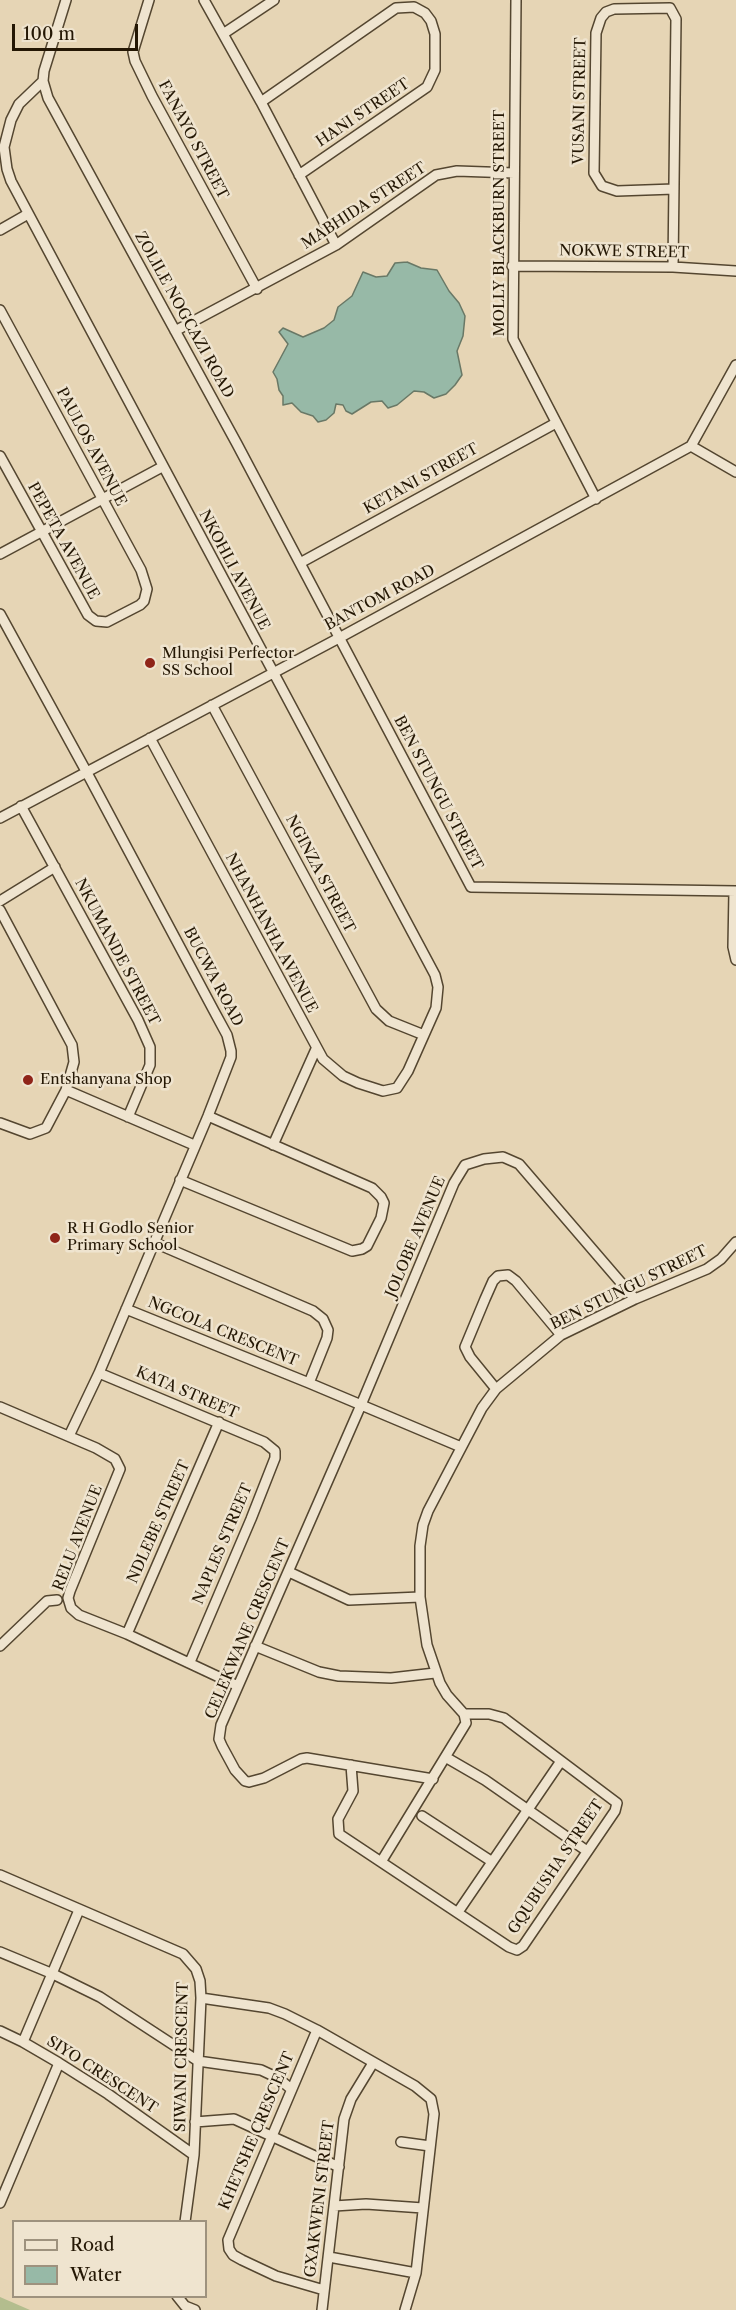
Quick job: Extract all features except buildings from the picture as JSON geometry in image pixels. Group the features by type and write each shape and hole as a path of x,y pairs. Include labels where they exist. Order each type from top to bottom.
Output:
{"street":[{"path":"43,81 45,63 66,0"},
{"name":"FANAYO STREET","path":"149,0 133,52 135,61 257,289"},
{"path":"204,0 261,102 336,245"},
{"path":"223,34 274,0"},
{"path":"261,102 390,12 403,6 420,10 425,0"},
{"name":"MOLLY BLACKBURN STREET","path":"516,0 513,339 596,499"},
{"name":"VUSANI STREET","path":"673,267 674,189 676,24 670,4 614,9 606,12 598,24 594,164 598,180 607,189 617,191 674,189"},
{"name":"HANI STREET","path":"299,175 421,92 430,83 435,70 435,34 431,21 420,10"},
{"name":"NKOHLI AVENUE","path":"43,81 14,111 4,147 7,169 28,214 162,467 435,975 439,997 403,1081 397,1088 386,1091 343,1077 330,1066 316,1048"},
{"name":"ZOLILE NOGCAZI ROAD","path":"43,81 48,98 339,638"},
{"name":"MABHIDA STREET","path":"175,331 336,245 436,175 457,171 514,173"},
{"path":"0,231 28,214"},
{"name":"NOKWE STREET","path":"513,266 673,267 736,271"},
{"name":"PAULOS AVENUE","path":"0,310 146,582 144,601"},
{"path":"736,365 691,446 736,472"},
{"name":"KETANI STREET","path":"300,563 556,423"},
{"name":"BANTOM ROAD","path":"0,818 339,638 691,446"},
{"name":"PEPETA AVENUE","path":"0,456 84,610 92,618 101,622 114,620 144,601"},
{"path":"0,554 162,467"},
{"name":"BUCWA ROAD","path":"0,615 86,771 230,1044 231,1058 208,1116 99,1372 69,1436"},
{"name":"BEN STUNGU STREET","path":"339,638 471,887 735,891"},
{"name":"NGINZA STREET","path":"212,705 376,1009 389,1021 424,1035"},
{"name":"NHANHANHA AVENUE","path":"150,738 316,1048"},
{"name":"NKUMANDE STREET","path":"21,806 138,1020 150,1047 150,1065 128,1117"},
{"path":"0,900 55,867"},
{"path":"735,891 733,947 736,960"},
{"path":"0,910 72,1045 74,1062 66,1090 51,1121 41,1131 35,1134 23,1132 0,1123"},
{"path":"273,1145 316,1048"},
{"path":"66,1090 194,1145"},
{"path":"180,1180 352,1251 367,1246 384,1209 384,1203 378,1193 363,1183 208,1116"},
{"name":"JOLOBE AVENUE","path":"361,1405 454,1183 465,1165 484,1159 503,1157 519,1164 635,1299"},
{"name":"NGCOLA CRESCENT","path":"153,1242 313,1311 323,1319 328,1330 327,1338 309,1383"},
{"name":"BEN STUNGU STREET","path":"464,1714 447,1695 435,1673 424,1634 420,1597 420,1546 423,1524 482,1408 496,1389 561,1335 635,1299 706,1269 721,1259 736,1242"},
{"path":"496,1389 470,1357 465,1347 493,1281 498,1276 508,1275 516,1281 561,1335"},
{"name":"NGCOLA CRESCENT","path":"126,1309 461,1447"},
{"name":"KATA STREET","path":"99,1372 264,1442"},
{"name":"CELEKWANE CRESCENT","path":"361,1405 221,1725 219,1739 235,1770 245,1781 254,1782 301,1759 433,1779"},
{"name":"RELU AVENUE","path":"0,1407 108,1454 115,1459 120,1469 70,1590 69,1603 79,1615 190,1662 238,1686"},
{"name":"NDLEBE STREET","path":"127,1634 219,1422"},
{"name":"NAPLES STREET","path":"190,1662 275,1458 274,1448 264,1442"},
{"path":"289,1572 349,1600 420,1597"},
{"path":"0,1646 46,1601 57,1600"},
{"path":"255,1646 319,1672 339,1676 391,1678 435,1673"},
{"path":"381,1862 464,1728 466,1719 464,1714"},
{"name":"GQUBUSHA STREET","path":"351,1765 353,1791 338,1819 339,1834 509,1947 517,1950 523,1946 617,1808 617,1803 504,1718 489,1714 464,1714"},
{"path":"447,1758 485,1780 586,1851"},
{"path":"458,1912 561,1761"},
{"path":"422,1816 491,1861"},
{"name":"SIWANI CRESCENT","path":"0,1875 183,1954 198,1975 201,1998 194,2156 185,2220"},
{"name":"SIYO CRESCENT","path":"22,2042 79,1910"},
{"path":"0,1952 100,1997 198,2061 261,2070 278,2078 291,2089"},
{"path":"201,1998 277,2010 415,2086 431,2099 434,2114 416,2273 405,2310"},
{"name":"KHETSHE CRESCENT","path":"317,2030 230,2230 228,2240 229,2249 233,2255 242,2260 276,2276 324,2290"},
{"name":"SIYO CRESCENT","path":"0,2031 58,2063 116,2100 194,2156"},
{"path":"0,2203 58,2063"},
{"name":"GXAKWENI STREET","path":"322,2310 347,2108 373,2063"},
{"path":"195,2122 234,2119 339,2167"},
{"path":"401,2142 430,2146"},
{"path":"334,2206 366,2204 423,2208"},
{"path":"329,2257 416,2273"},
{"path":"179,2298 185,2306 195,2310"}],"shaded area":[{"path":"0,2297 30,2310 0,2310"}],"water":[{"path":"407,262 421,268 437,270 465,316 463,336 457,351 462,375 455,385 446,394 434,398 424,392 414,391 397,405 388,408 382,401 371,402 352,414 346,411 343,405 336,404 334,413 326,420 318,422 313,416 301,412 292,403 283,405 283,396 273,372 288,344 279,332 283,328 303,337 324,328 334,320 338,307 352,296 363,272 376,277 387,276 395,263"}],"place":[{"name":"Mlungisi Perfector SS School","path":"150,663"},
{"name":"Entshanyana Shop","path":"28,1080"},
{"name":"R H Godlo Senior Primary School","path":"55,1238"}]}
